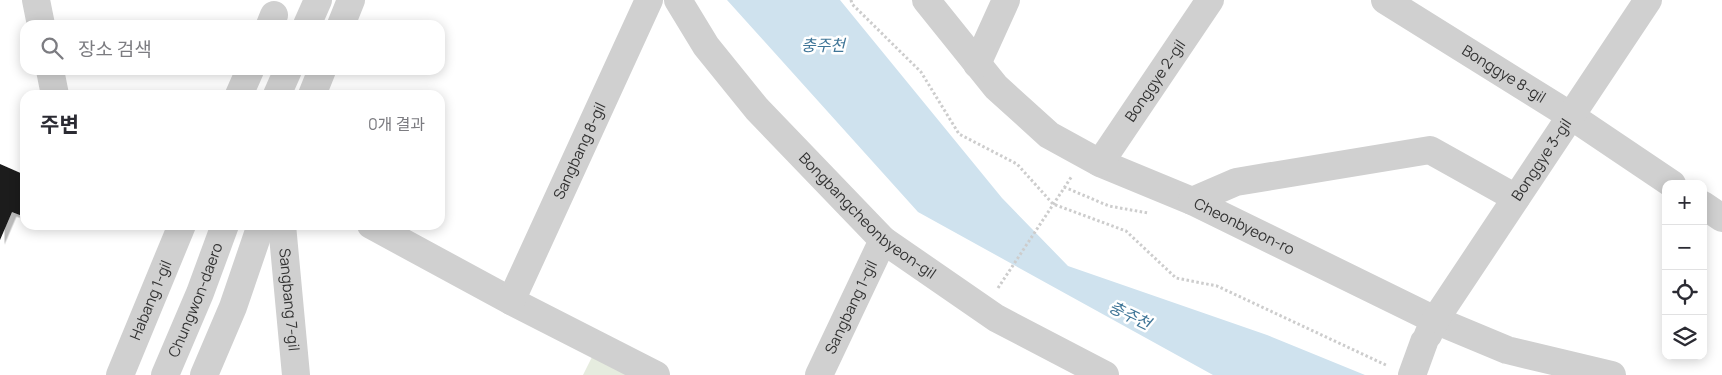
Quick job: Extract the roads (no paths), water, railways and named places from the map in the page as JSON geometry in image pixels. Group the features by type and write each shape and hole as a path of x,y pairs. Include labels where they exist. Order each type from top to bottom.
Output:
{"street":[{"path":"36,0 40,20"},
{"path":"309,20 318,0"},
{"path":"343,20 351,0"},
{"name":"Sangbang 8-gil","path":"511,301 649,0"},
{"name":"Bongbangcheonbyeon-gil","path":"678,0 706,46 757,109 883,240 996,318 1105,375"},
{"name":"Cheonbyeon-ro","path":"926,0 996,87 1049,135 1093,159 1192,201 1430,331 1612,375"},
{"path":"977,64 1006,0"},
{"name":"Bonggye 2-gil","path":"1093,159 1210,0"},
{"name":"Bonggye 8-gil","path":"1385,0 1571,116 1666,180"},
{"name":"Bonggye 3-gil","path":"1405,372 1516,198 1648,0"},
{"path":"51,75 54,90"},
{"path":"241,90 248,75"},
{"path":"279,90 286,75"},
{"path":"314,90 320,75"},
{"path":"1192,201 1236,182 1430,150 1516,198"},
{"path":"1707,208 1722,218"},
{"name":"Habang 1-gil","path":"120,375 180,230"},
{"name":"Chungwon-daero","path":"165,375 200,293 223,230"},
{"path":"204,375 233,307 259,230"},
{"name":"Sangbang 7-gil","path":"282,230 296,375"},
{"path":"381,230 511,301 656,375"},
{"name":"Sangbang 1-gil","path":"819,375 883,240"},
{"path":"222,375 233,307"}],"water":[{"name":"충주천","path":"727,0 840,0 1002,198 1068,266 1267,335 1365,375 1213,375 918,212"}]}
